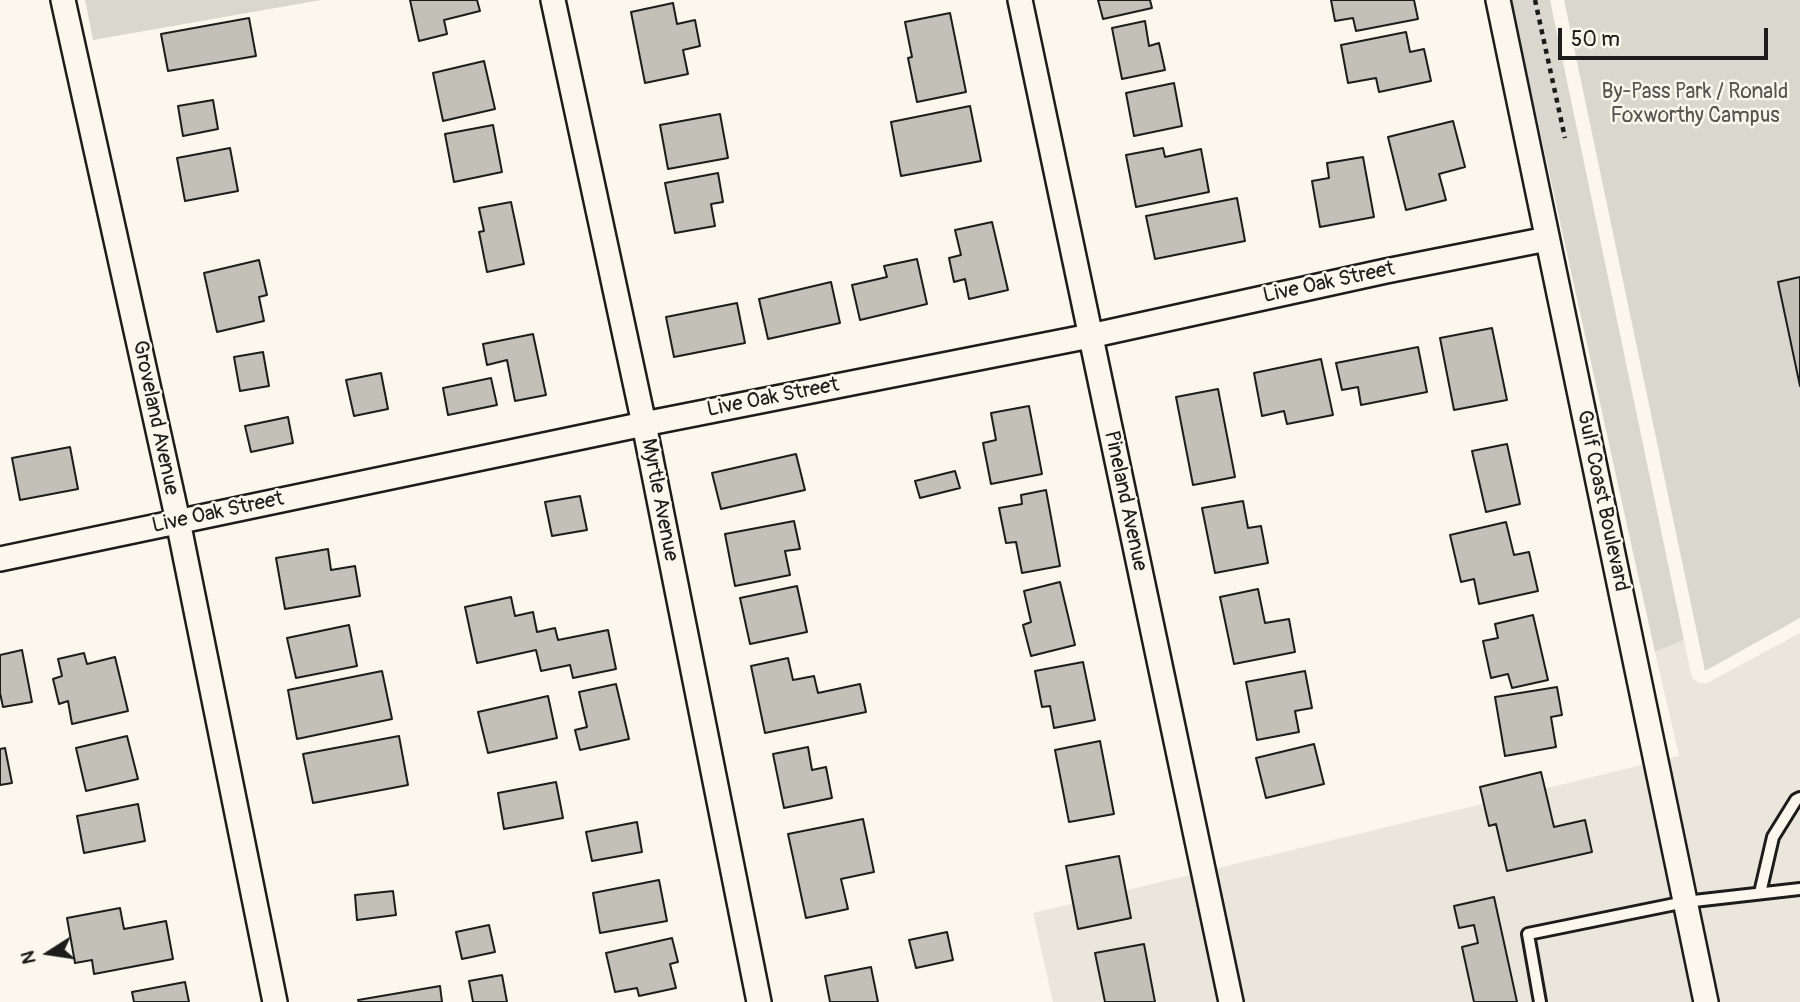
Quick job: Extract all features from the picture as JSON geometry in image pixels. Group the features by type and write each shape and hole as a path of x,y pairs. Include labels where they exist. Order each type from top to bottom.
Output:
{"street":[{"name":"Groveland Avenue","path":"63,0 178,521 275,1002"},
{"name":"Myrtle Avenue","path":"553,0 643,424 759,1002"},
{"name":"Pineland Avenue","path":"1020,0 1231,1002"},
{"name":"Gulf Coast Boulevard","path":"1497,0 1706,1002"},
{"name":"Live Oak Street","path":"0,559 643,424 1090,336 1386,271 1547,239"}],"lane":[{"path":"1760,893 1773,837 1800,798"},
{"path":"1540,1002 1528,934 1685,902 1800,889"}],"path":[{"path":"1535,0 1565,138"}],"shaded area":[{"path":"1800,633 1800,1002 1053,1002 1033,913 1679,756 1655,652 1684,640 1692,678 1699,683 1707,683"}],"green space":[{"path":"85,0 321,0 93,40"},
{"path":"1511,0 1550,0 1684,640 1655,652"},
{"name":"By-Pass Park / Ronald Foxworthy Campus","path":"1564,0 1800,0 1800,618 1705,671"}],"building":[{"path":"410,0 477,0 480,11 444,20 447,34 419,41"},
{"path":"1098,0 1150,0 1152,8 1103,19"},
{"path":"1331,0 1414,0 1418,19 1356,31 1353,18 1335,21"},
{"path":"673,3 677,24 695,20 700,46 683,50 688,74 645,83 631,12"},
{"path":"950,13 966,92 917,102 908,58 912,57 905,22"},
{"path":"249,18 256,56 168,71 161,34"},
{"path":"1145,21 1149,46 1159,43 1165,70 1122,79 1112,28"},
{"path":"1406,32 1410,52 1424,49 1431,81 1379,92 1376,78 1348,83 1341,45"},
{"path":"484,61 495,109 443,121 433,73"},
{"path":"1174,83 1182,126 1134,136 1126,93"},
{"path":"213,100 218,129 183,136 178,106"},
{"path":"970,106 981,161 901,176 891,122"},
{"path":"720,114 728,158 668,169 660,125"},
{"path":"1453,121 1465,167 1439,174 1446,200 1406,210 1388,137"},
{"path":"493,125 502,172 454,182 445,134"},
{"path":"230,148 238,191 185,201 177,158"},
{"path":"1163,148 1165,157 1201,149 1209,192 1136,207 1126,155"},
{"path":"1363,157 1374,217 1320,227 1312,181 1329,178 1327,163"},
{"path":"718,173 723,202 711,204 715,226 675,233 665,183"},
{"path":"1237,198 1245,241 1155,259 1146,216"},
{"path":"511,202 524,264 487,272 479,232 484,231 479,208"},
{"path":"992,222 1008,290 969,299 965,279 954,282 949,258 961,255 955,230"},
{"path":"917,259 927,304 860,320 852,285 887,277 884,266"},
{"path":"259,260 267,295 259,297 264,321 217,332 204,273"},
{"path":"1800,277 1800,386 1778,282"},
{"path":"831,282 840,323 768,339 759,299"},
{"path":"737,303 745,343 674,357 666,317"},
{"path":"1492,328 1507,400 1454,410 1440,338"},
{"path":"533,334 546,395 515,401 507,360 487,365 483,344"},
{"path":"1418,347 1427,392 1361,405 1358,387 1342,390 1336,363"},
{"path":"263,352 269,386 240,391 234,357"},
{"path":"1321,359 1333,415 1287,424 1284,411 1262,416 1254,373"},
{"path":"381,373 388,409 354,416 346,380"},
{"path":"491,378 497,405 448,415 443,388"},
{"path":"1218,389 1235,477 1193,485 1176,397"},
{"path":"1029,406 1042,474 991,484 983,443 996,440 991,413"},
{"path":"288,417 293,443 251,452 245,426"},
{"path":"1507,444 1520,504 1486,512 1472,451"},
{"path":"70,447 78,489 20,500 12,458"},
{"path":"796,454 805,490 721,509 712,473"},
{"path":"955,471 960,488 920,498 915,481"},
{"path":"1046,490 1060,566 1022,573 1016,542 1006,543 999,508 1022,504 1021,495"},
{"path":"580,496 587,530 552,536 545,502"},
{"path":"1243,501 1248,528 1261,526 1268,563 1215,573 1202,508"},
{"path":"794,521 800,549 785,551 790,575 735,586 725,534"},
{"path":"1506,522 1514,555 1529,552 1538,591 1479,604 1474,579 1461,582 1450,535"},
{"path":"328,549 331,570 355,566 360,596 285,609 276,558"},
{"path":"1060,582 1075,645 1031,656 1023,625 1031,622 1024,591"},
{"path":"797,586 807,632 750,644 740,598"},
{"path":"1258,589 1265,623 1289,619 1295,652 1234,664 1220,597"},
{"path":"511,597 515,616 533,612 537,632 555,628 558,640 608,630 616,669 573,678 570,665 541,671 536,650 477,663 465,607"},
{"path":"1533,615 1548,680 1512,688 1508,674 1491,678 1483,641 1498,638 1495,624"},
{"path":"349,625 357,666 296,678 287,638"},
{"path":"22,650 32,702 3,707 0,693 0,655"},
{"path":"84,653 87,664 115,657 128,711 72,724 68,701 59,704 53,679 62,676 58,659"},
{"path":"788,658 793,680 814,676 818,693 860,684 866,712 765,733 751,666"},
{"path":"1083,662 1095,720 1054,728 1050,706 1042,707 1035,671"},
{"path":"382,671 392,719 297,739 288,690"},
{"path":"1305,671 1312,708 1295,711 1299,732 1257,740 1246,682"},
{"path":"616,684 629,739 580,750 575,730 587,727 579,692"},
{"path":"1557,687 1562,715 1551,717 1556,747 1505,756 1495,697"},
{"path":"548,696 557,738 488,753 478,712"},
{"path":"127,736 138,779 86,791 76,748"},
{"path":"399,736 408,785 313,803 303,754"},
{"path":"1100,741 1114,814 1069,822 1055,750"},
{"path":"1314,744 1324,784 1266,798 1256,758"},
{"path":"808,747 812,770 826,767 832,798 784,808 773,754"},
{"path":"5,748 12,783 0,785 0,749"},
{"path":"1541,772 1554,827 1585,820 1592,852 1507,871 1496,824 1489,826 1480,787"},
{"path":"556,782 563,818 504,829 498,793"},
{"path":"138,804 145,841 84,853 77,816"},
{"path":"863,819 874,872 841,879 848,909 806,918 788,834"},
{"path":"637,822 642,852 592,861 586,832"},
{"path":"1119,856 1131,918 1078,929 1066,866"},
{"path":"659,880 667,921 600,933 593,893"},
{"path":"393,891 396,915 357,920 355,895"},
{"path":"1494,897 1517,1002 1474,1002 1462,947 1478,943 1474,925 1459,928 1454,906"},
{"path":"120,908 124,929 166,921 173,959 94,974 92,960 75,963 67,918"},
{"path":"489,925 495,952 462,959 456,932"},
{"path":"947,932 953,960 916,968 909,940"},
{"path":"672,938 678,962 670,964 676,988 639,996 637,988 615,992 606,953"},
{"path":"1144,944 1155,1002 1105,1002 1095,953"},
{"path":"871,967 878,1002 830,1002 825,976"},
{"path":"502,975 507,1002 473,1002 469,981"},
{"path":"185,982 189,1002 134,1002 132,992"},
{"path":"440,986 442,1002 358,1000"}]}
